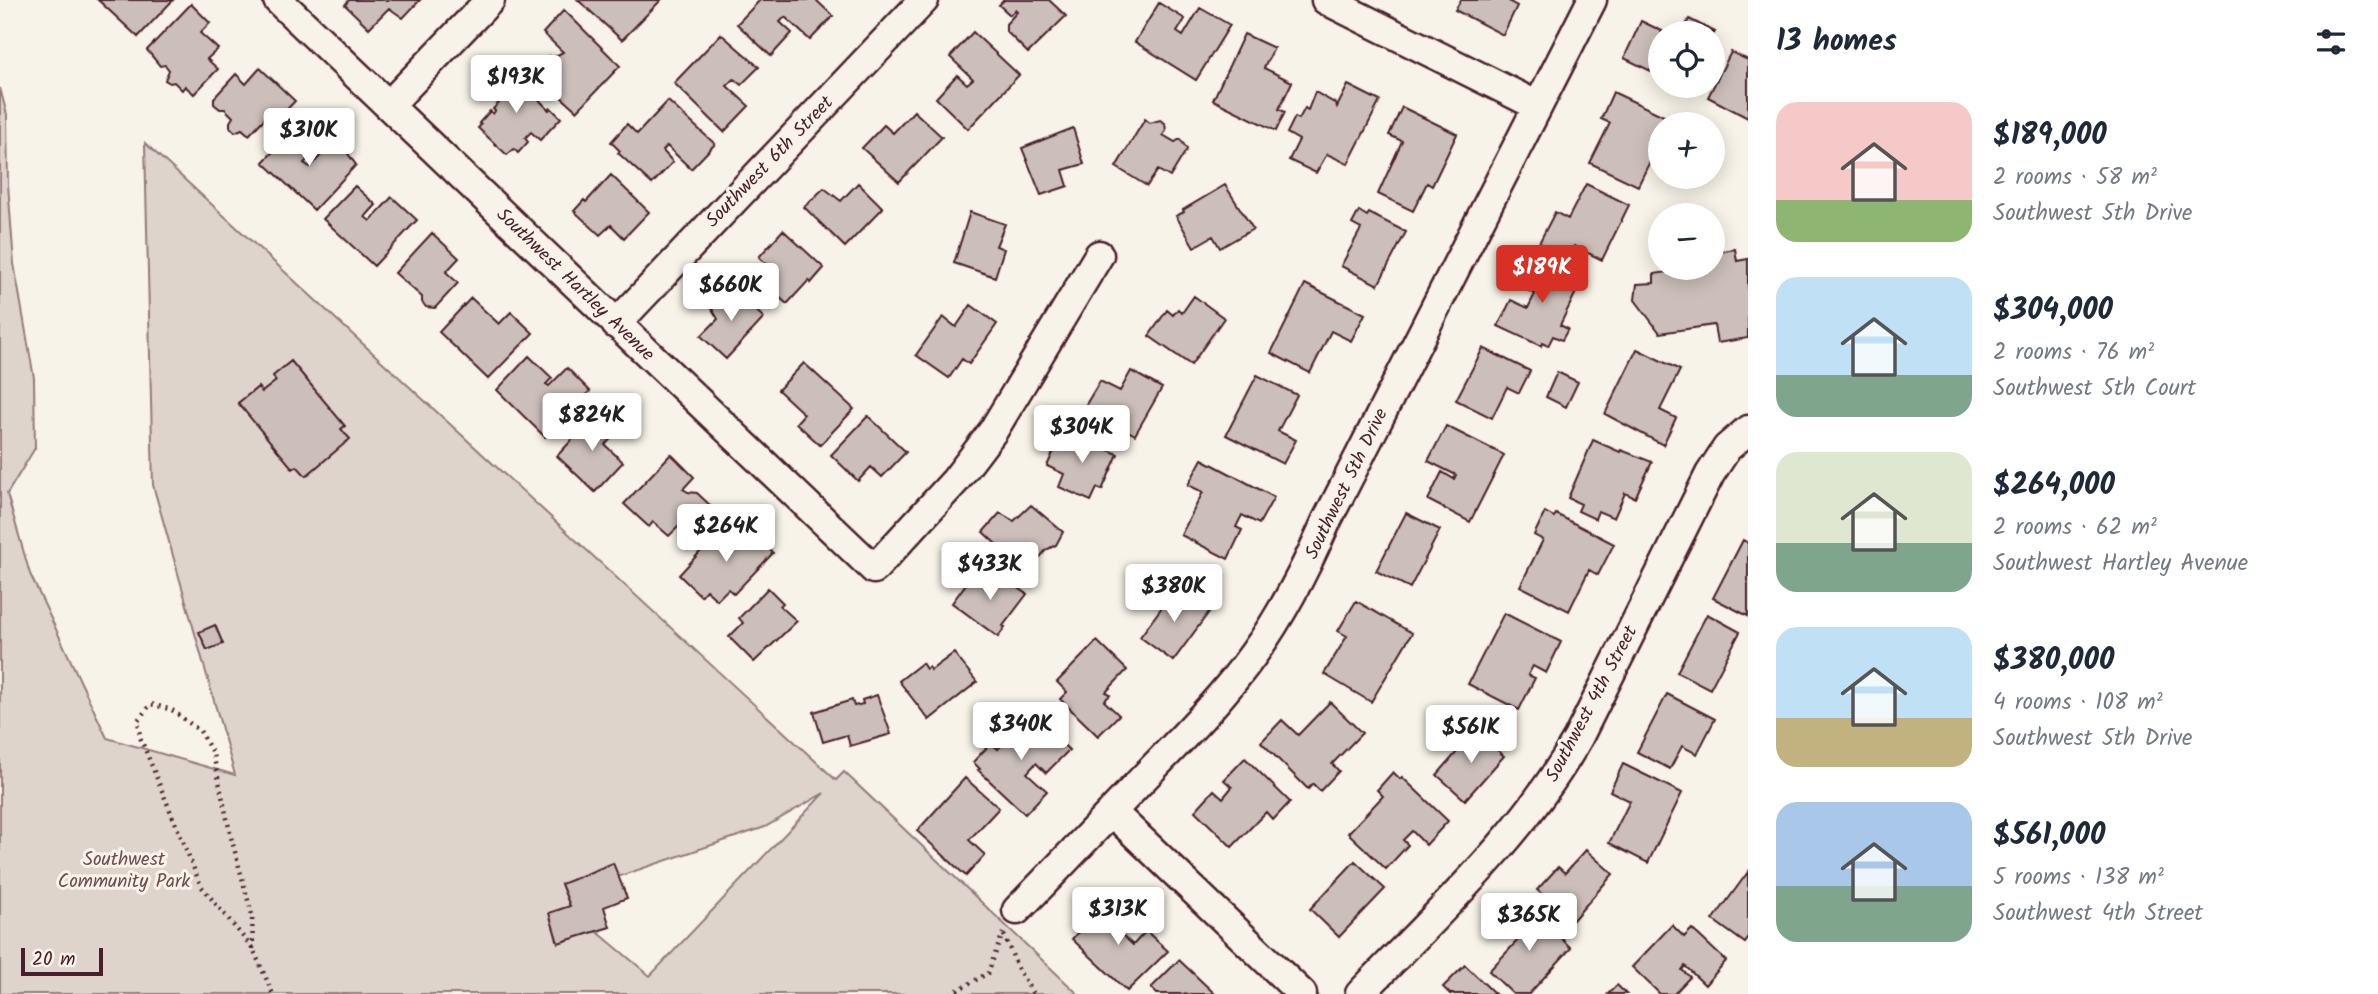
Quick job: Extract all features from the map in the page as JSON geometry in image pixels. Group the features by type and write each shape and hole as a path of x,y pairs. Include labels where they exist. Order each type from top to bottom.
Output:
{"street":[{"name":"Southwest Hartley Avenue","path":"278,0 874,569 955,481 993,431 1099,256"},
{"path":"389,106 490,0"},
{"name":"Southwest 6th Street","path":"616,324 924,0"},
{"path":"1326,0 1538,106"},
{"name":"Southwest 5th Drive","path":"1010,921 1235,679 1256,651 1293,592 1326,522 1592,0"},
{"name":"Southwest 4th Street","path":"1360,994 1483,866 1561,769 1710,474 1738,439"},
{"path":"1112,812 1302,994"}],"path":[{"path":"253,949 252,915 213,754 200,731 172,710 151,704 138,720 140,737 201,886 253,949 273,994"},
{"path":"951,994 988,973 1010,921"},
{"path":"1010,921 1018,969 1033,994"}],"green space":[{"name":"Southwest Community Park","path":"0,88 7,115 8,184 14,264 34,378 35,448 7,494 30,574 107,738 235,775 153,485 145,143 836,780 844,772 1078,994 0,994","holes":["824,793 650,976 588,924 605,881 765,827"]}],"building":[{"path":"98,0 173,0 138,37"},
{"path":"349,0 420,0 403,18 389,8 369,28 345,5"},
{"path":"578,0 661,0 622,40"},
{"path":"760,0 816,0 833,16 810,40 785,17 780,22 792,33 771,56 737,24"},
{"path":"1004,0 1049,0 1066,16 1028,53 1006,31 1006,24 1017,12 1015,10 1010,15 999,5"},
{"path":"1461,0 1512,0 1510,2 1517,6 1503,35 1455,10"},
{"path":"1159,3 1185,19 1177,32 1183,36 1200,8 1230,25 1196,80 1135,42"},
{"path":"191,4 210,23 200,33 218,49 207,59 218,69 194,94 185,86 182,90 174,82 165,80 169,70 165,65 160,66 147,50"},
{"path":"564,10 620,66 577,111 534,73 550,56 552,58 563,52 543,33"},
{"path":"1641,21 1648,24 1648,70 1624,58"},
{"path":"973,32 1019,75 968,129 936,98 957,75 967,84 973,79 950,57"},
{"path":"721,34 759,67 741,85 734,79 727,86 749,106 724,132 674,83"},
{"path":"1244,34 1274,48 1264,68 1292,82 1279,109 1285,112 1276,131 1213,100"},
{"path":"1731,52 1748,60 1748,118 1710,98 1725,98 1725,64"},
{"path":"260,68 295,101 275,122 270,123 265,118 249,135 242,129 235,132 230,127 233,117 214,104 214,98 236,74 246,84"},
{"path":"509,69 549,110 551,108 561,118 540,140 531,132 525,138 528,142 518,153 514,149 507,155 478,128 490,111 493,114 493,109 499,103 487,91"},
{"path":"1348,85 1380,101 1348,164 1327,154 1316,173 1289,160 1299,140 1287,133 1295,117 1299,119 1305,108 1308,110 1315,92 1337,107"},
{"path":"1613,92 1655,112 1648,112 1648,166 1638,186 1590,163 1610,123 1601,119"},
{"path":"668,101 715,144 691,169 667,146 663,151 673,162 652,184 618,153 620,151 611,142 627,124 637,134"},
{"path":"1402,107 1457,134 1432,186 1427,183 1413,211 1378,194 1402,141 1389,135"},
{"path":"914,111 942,137 899,182 862,148 884,125 893,133"},
{"path":"1145,119 1150,123 1160,120 1165,123 1166,131 1163,135 1175,142 1180,139 1187,149 1170,177 1158,170 1147,186 1116,167"},
{"path":"1073,128 1084,164 1063,170 1068,186 1041,195 1022,148"},
{"path":"294,130 316,151 304,163 310,167 333,142 340,149 344,148 356,165 314,210 263,162"},
{"path":"611,175 649,212 624,238 611,225 600,235 574,211"},
{"path":"858,183 883,208 845,247 804,207 824,188 841,201"},
{"path":"1586,184 1629,205 1602,260 1574,246 1568,257 1539,243 1555,212 1568,219"},
{"path":"1225,185 1253,229 1220,248 1213,236 1194,247 1176,216"},
{"path":"355,186 376,205 365,217 370,221 392,197 417,220 374,266 323,219"},
{"path":"1359,211 1367,216 1369,213 1406,232 1378,285 1341,266 1361,229 1352,224"},
{"path":"970,212 1005,224 996,246 1004,249 995,277 954,263"},
{"path":"783,230 824,268 787,304 762,282 773,270 759,257"},
{"path":"432,233 459,258 446,272 458,283 435,308 426,307 422,297 395,273"},
{"path":"1735,249 1737,261 1748,259 1748,338 1717,343 1714,325 1660,333 1635,300 1637,284 1654,283 1654,280 1725,280 1725,251"},
{"path":"1537,258 1581,282 1560,325 1568,329 1562,340 1553,336 1548,346 1542,343 1541,346 1498,326 1511,300 1528,308 1535,294 1523,288"},
{"path":"1305,284 1365,314 1351,341 1331,331 1310,373 1271,353"},
{"path":"728,288 734,295 737,292 764,318 726,359 701,336 718,319 711,307"},
{"path":"1194,296 1224,318 1191,365 1149,336 1167,310 1173,315 1178,309 1182,313"},
{"path":"471,298 499,324 511,312 533,333 488,379 439,332"},
{"path":"971,305 997,324 969,364 962,359 949,378 916,355 943,317 956,327"},
{"path":"1483,348 1530,371 1519,393 1507,387 1492,418 1456,400"},
{"path":"1637,349 1680,370 1660,410 1676,418 1663,445 1605,414"},
{"path":"529,356 552,378 546,384 549,386 567,368 590,391 545,437 497,390"},
{"path":"291,361 345,426 341,429 350,439 306,476 297,466 293,469 238,403 258,387 262,392 276,381 273,376"},
{"path":"804,363 854,409 820,445 796,423 804,414 778,390"},
{"path":"1131,371 1162,388 1135,435 1085,406 1100,381 1120,391"},
{"path":"1557,372 1578,382 1566,407 1546,397"},
{"path":"1257,375 1297,395 1278,431 1296,440 1283,464 1226,435"},
{"path":"597,413 617,432 605,445 623,462 595,492 557,456"},
{"path":"868,416 906,452 882,477 871,467 858,481 831,455"},
{"path":"1446,426 1504,455 1470,522 1428,500 1442,472 1454,479 1456,475 1428,461"},
{"path":"1063,431 1118,454 1102,490 1097,488 1091,501 1059,487 1064,474 1047,466"},
{"path":"1593,440 1652,462 1635,498 1625,493 1614,518 1598,511 1595,519 1578,511 1581,504 1568,498"},
{"path":"671,454 694,477 683,489 697,493 712,507 688,532 680,525 669,536 653,522 649,527 624,504"},
{"path":"1202,459 1274,497 1259,524 1242,515 1236,527 1242,530 1228,559 1181,535 1203,492 1188,485"},
{"path":"1031,505 1063,532 1056,545 1046,550 1027,573 983,532 1000,513 1014,521"},
{"path":"1545,512 1554,517 1556,514 1614,544 1598,575 1589,570 1569,611 1520,586 1543,540 1534,535"},
{"path":"1406,513 1440,530 1410,588 1376,571"},
{"path":"745,526 773,553 734,594 728,589 717,600 706,590 701,596 679,575 720,530 730,542"},
{"path":"1743,540 1748,543 1748,616 1713,598"},
{"path":"974,573 990,585 998,573 1027,594 998,637 952,603"},
{"path":"768,588 783,603 780,606 797,621 754,662 729,637 743,623 739,618"},
{"path":"1176,588 1209,612 1173,661 1140,637"},
{"path":"1356,601 1412,633 1371,702 1324,674 1347,636 1338,631"},
{"path":"1504,613 1561,642 1546,673 1533,666 1528,675 1535,678 1519,710 1468,684"},
{"path":"1707,614 1740,632 1710,689 1677,672"},
{"path":"215,625 223,644 207,650 199,632"},
{"path":"1097,641 1127,670 1106,692 1110,695 1104,701 1119,715 1098,736 1060,699 1067,692 1057,682"},
{"path":"954,653 977,682 929,720 899,681 922,663 926,669 929,667 931,670"},
{"path":"1667,694 1715,719 1697,754 1682,746 1670,769 1637,752"},
{"path":"877,695 891,734 850,746 847,735 823,742 814,712 852,700 854,706 863,704 862,700"},
{"path":"1330,702 1362,733 1332,764 1339,771 1320,791 1313,784 1308,789 1261,742 1282,720 1298,735"},
{"path":"1031,714 1069,750 1046,773 1036,763 1027,773 1047,791 1025,814 978,770 980,769 973,762 991,743 998,749"},
{"path":"1476,730 1504,756 1465,800 1437,775"},
{"path":"1245,758 1290,802 1273,820 1266,812 1232,847 1195,811 1214,790 1223,798 1232,787 1224,780"},
{"path":"1623,764 1682,793 1648,863 1609,843 1630,801 1610,791"},
{"path":"1393,772 1400,779 1402,777 1448,821 1426,845 1412,831 1403,840 1408,845 1386,869 1348,833 1383,796 1377,790"},
{"path":"965,778 999,808 969,840 985,855 966,876 917,831"},
{"path":"1586,850 1613,874 1572,921 1537,890 1558,867 1565,873"},
{"path":"1355,861 1385,889 1339,937 1310,909"},
{"path":"613,863 627,898 604,907 610,927 558,943 549,913 570,906 561,884"},
{"path":"1748,872 1748,939 1745,943 1713,920"},
{"path":"1107,900 1131,923 1121,934 1133,945 1146,931 1168,951 1127,991 1072,939"},
{"path":"1526,903 1571,948 1529,994 1513,994 1489,971 1519,939 1504,927"},
{"path":"1672,925 1684,937 1692,929 1726,961 1705,985 1685,966 1682,970 1690,977 1674,994 1660,994 1632,967"},
{"path":"1179,960 1215,994 1157,994 1151,988"},
{"path":"1465,965 1495,994 1450,994 1443,987"},
{"path":"1617,985 1626,994 1608,994"}]}
